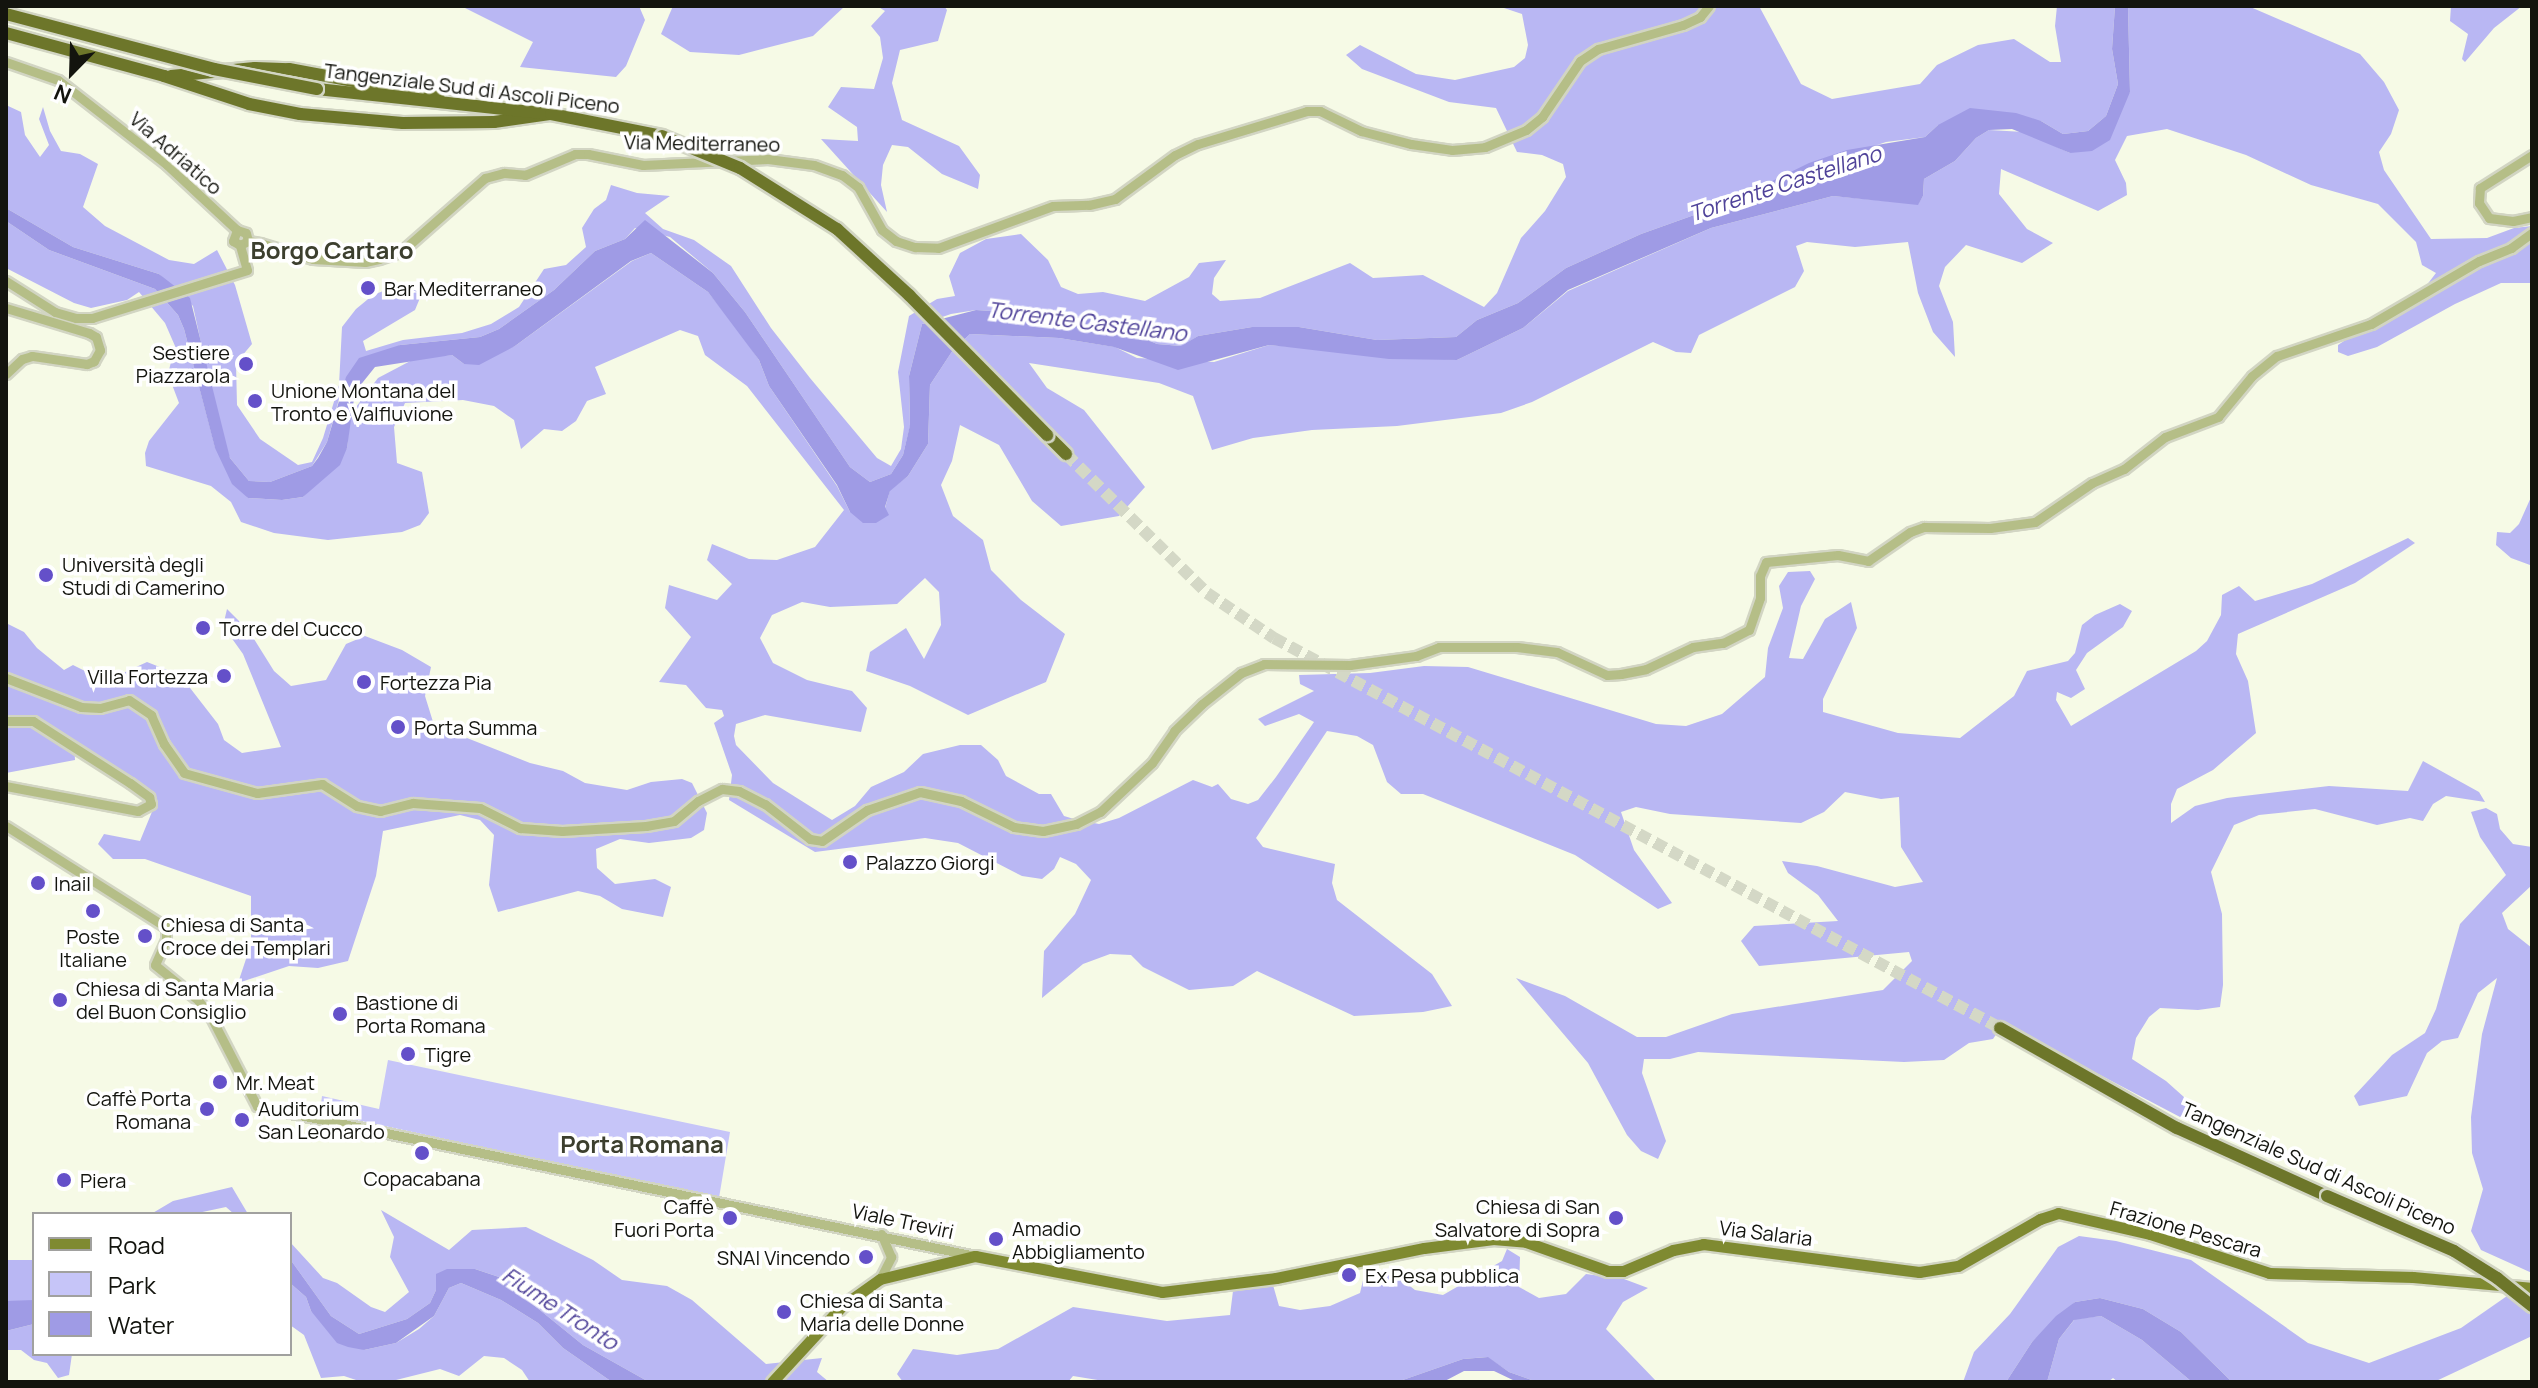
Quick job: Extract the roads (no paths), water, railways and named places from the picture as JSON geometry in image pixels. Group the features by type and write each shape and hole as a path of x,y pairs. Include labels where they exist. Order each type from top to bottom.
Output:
{"highway":[{"name":"Tangenziale Sud di Ascoli Piceno","path":"6,14 214,69 317,89 551,114 662,136 740,168 837,229 909,295 1066,454"},
{"path":"9,35 164,76 249,104 340,119 494,122 551,114"},
{"path":"164,76 255,68 312,73 498,109"},
{"name":"Tangenziale Sud di Ascoli Piceno","path":"2000,1028 2177,1128 2454,1251 2497,1278 2532,1306"}],"main road":[{"name":"Frazione Pescara","path":"1845,1262 1919,1272 1958,1266 2040,1219 2058,1213 2150,1234 2269,1273 2413,1277 2532,1288"},
{"name":"Viale Treviri","path":"975,1256 1162,1292 1276,1278 1424,1248 1500,1239"},
{"name":"Via Salaria","path":"1500,1239 1537,1245 1608,1271 1639,1267 1673,1250 1703,1244 1845,1262"},
{"path":"772,1382 842,1306 880,1279 975,1256"}],"street":[{"name":"Via Mediterraneo","path":"371,261 402,251 485,178 504,173 525,175 575,154 643,165 768,159 814,165 842,175 858,187 882,230 896,241 915,247 938,248 1053,206 1089,205 1115,199 1175,155 1198,144 1307,111 1320,111 1361,131 1411,144 1452,150 1485,147 1526,130 1542,117 1580,61 1598,49 1683,25 1700,17 1709,6"},
{"name":"Via Adriatico","path":"6,62 58,80 167,165 237,230 246,233 247,270 85,318 65,316 6,281"},
{"path":"2532,155 2480,188 2479,203 2489,218 2513,221 2532,217"},
{"path":"6,678 81,707 100,708 129,700 146,709 184,773 257,793 322,784 357,806 380,811 413,803 467,806 480,808 520,828 562,831 646,826 674,821 698,801 722,789 739,791 784,816 810,839 822,841 867,810 920,792 961,801 1014,827 1043,831 1076,824 1100,812 1152,763 1174,731 1202,704 1241,673 1264,664 1350,665 1416,656 1439,647 1517,647 1557,652 1607,675 1646,669 1693,647 1723,643 1749,630 1760,598 1760,576 1766,562 1838,555 1868,561 1910,532 1924,527 1990,528 2035,522 2092,483 2124,469 2165,437 2218,417 2252,376 2277,356 2371,324 2479,261 2511,248 2532,233"},
{"name":"Via Adriatico","path":"244,243 313,259 371,261"},
{"path":"6,308 89,333 96,337 100,350 94,361 87,364 32,356 22,359 6,374"},
{"path":"6,721 33,721 130,783 149,797 151,804 138,811 6,786"},
{"name":"Viale Treviri","path":"6,826 166,927 166,940 155,965 198,1000 211,1017 257,1106 975,1256"},
{"path":"880,1279 891,1257 881,1234"}],"water":[{"name":"Torrente Castellano","path":"2115,6 2128,6 2130,92 2110,140 2092,151 2070,153 2012,129 1989,130 1976,138 1955,161 1924,179 1923,196 1918,205 1833,196 1711,228 1568,290 1523,328 1457,360 1389,359 1269,345 1178,370 1114,347 1059,338 970,334 953,350 930,385 928,444 908,476 890,491 885,507 889,515 876,523 863,523 850,512 837,485 769,386 759,360 708,292 651,253 631,261 515,346 479,365 464,364 452,355 375,367 355,392 347,448 340,465 303,497 282,500 248,498 232,484 215,448 178,315 155,289 49,250 6,221 6,208 73,247 159,274 190,298 230,458 249,481 270,482 312,466 318,458 327,442 346,377 359,358 400,345 480,337 499,329 554,290 595,251 625,239 645,220 713,273 745,312 850,467 870,482 891,474 903,455 910,425 909,376 922,324 976,310 1097,318 1157,344 1181,346 1198,336 1252,327 1299,327 1377,340 1456,337 1477,320 1518,303 1566,268 1641,234 1725,204 1809,163 1847,150 1925,137 1938,125 1970,108 2016,113 2041,121 2063,134 2088,131 2106,116 2118,84 2112,49"},
{"path":"292,1262 331,1316 359,1334 407,1319 430,1303 436,1290 436,1274 447,1269 475,1269 499,1277 583,1345 649,1382 612,1382 563,1348 538,1323 501,1300 461,1283 449,1288 434,1316 396,1343 364,1350 337,1343 311,1311 306,1297 292,1285"},
{"path":"2100,1298 2143,1309 2181,1332 2232,1382 2192,1382 2142,1340 2101,1316 2074,1320 2059,1339 2047,1382 2006,1382 2032,1342 2056,1316 2075,1302"},
{"path":"32,1300 32,1324 6,1331 6,1301"},
{"path":"1488,1357 1509,1372 1537,1382 1517,1382 1494,1371 1464,1371 1443,1382 1397,1382 1463,1359"}],"tunnel":[{"path":"1066,454 1207,593 1274,638 2000,1028"}],"place":[{"name":"Bar Mediterraneo","path":"368,288"},
{"name":"Sestiere Piazzarola","path":"246,364"},
{"name":"Unione Montana del Tronto e Valfluvione","path":"255,401"},
{"name":"Università degli Studi di Camerino","path":"46,575"},
{"name":"Torre del Cucco","path":"203,628"},
{"name":"Villa Fortezza","path":"224,676"},
{"name":"Fortezza Pia","path":"364,682"},
{"name":"Porta Summa","path":"398,727"},
{"name":"Palazzo Giorgi","path":"850,862"},
{"name":"Inail","path":"38,883"},
{"name":"Poste Italiane","path":"93,911"},
{"name":"Chiesa di Santa Croce dei Templari","path":"145,936"},
{"name":"Chiesa di Santa Maria del Buon Consiglio","path":"60,1000"},
{"name":"Bastione di Porta Romana","path":"340,1014"},
{"name":"Tigre","path":"408,1054"},
{"name":"Mr. Meat","path":"220,1082"},
{"name":"Caffè Porta Romana","path":"207,1109"},
{"name":"Auditorium San Leonardo","path":"242,1120"},
{"name":"Copacabana","path":"422,1153"},
{"name":"Piera","path":"64,1180"},
{"name":"Caffè Fuori Porta","path":"730,1218"},
{"name":"Chiesa di San Salvatore di Sopra","path":"1616,1218"},
{"name":"Amadio Abbigliamento","path":"996,1239"},
{"name":"SNAI Vincendo","path":"866,1257"},
{"name":"Ex Pesa pubblica","path":"1349,1275"},
{"name":"Chiesa di Santa Maria delle Donne","path":"784,1312"}],"district":[{"name":"Borgo Cartaro","path":"332,250"},
{"name":"Porta Romana","path":"642,1144"}],"water label":[{"name":"Fiume Tronto","path":"560,1309"}]}
